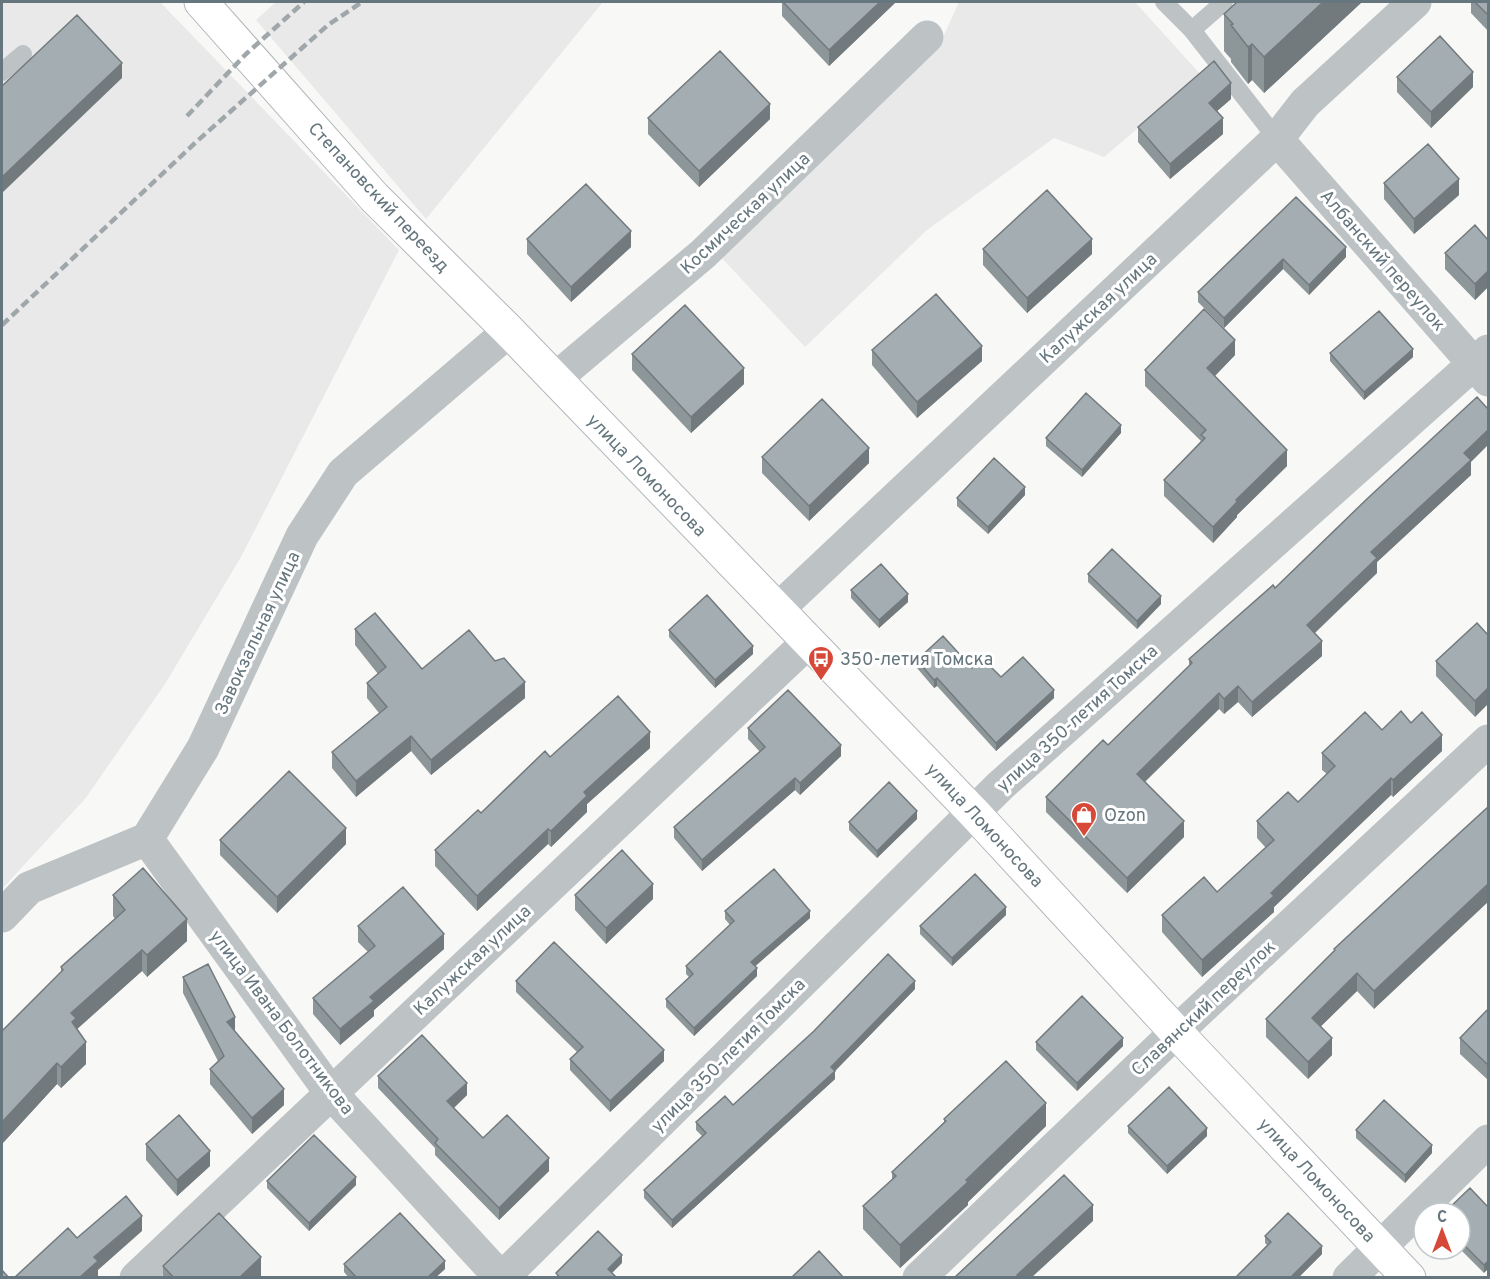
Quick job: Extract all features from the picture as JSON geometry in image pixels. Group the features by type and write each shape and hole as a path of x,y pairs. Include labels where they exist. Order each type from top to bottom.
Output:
{"street":[{"name":"Калужская улица","path":"777,610 1277,139 1305,103 1415,2"},
{"name":"Степановский переезд","path":"205,6 374,197 555,379"},
{"name":"Космическая улица","path":"555,379 703,254 927,38"},
{"name":"Албанский переулок","path":"1277,139 1484,366"},
{"name":"Завокзальная улица","path":"147,839 203,748 302,537 343,473 509,331"},
{"name":"улица 350-летия Томска","path":"501,1278 1000,786 1484,366"},
{"name":"улица Ломоносова","path":"555,379 974,813 1176,1032 1409,1278"},
{"name":"Калужская улица","path":"136,1278 808,642"},
{"name":"Славянский переулок","path":"919,1278 1176,1032 1488,741"},
{"path":"2,916 29,888 147,839"},
{"name":"улица Ивана Болотникова","path":"147,839 331,1093 501,1278"},
{"path":"1349,1278 1488,1141"}],"lane":[{"path":"1164,2 1192,30 1277,139"},
{"path":"1192,30 1224,2"},
{"path":"2,72 23,54"}],"shaded area":[{"path":"2,2 160,2 399,250 241,557 165,684 85,799 2,889"},
{"path":"276,2 603,2 426,219 256,20"},
{"path":"959,2 1135,2 1201,75 1104,157 1054,138 927,230 805,347 719,255 940,44"}],"building":[{"path":"783,2 880,2 829,50"},
{"path":"1237,2 1323,2 1264,57 1252,44 1248,47 1224,14"},
{"path":"1475,2 1488,2 1488,15"},
{"path":"77,15 122,63 2,177 2,86"},
{"path":"1440,36 1473,72 1431,112 1397,77"},
{"path":"720,51 770,104 699,171 648,118"},
{"path":"1214,61 1231,83 1209,103 1223,118 1170,164 1138,127"},
{"path":"1428,144 1459,179 1414,219 1384,183"},
{"path":"586,184 631,231 571,287 527,239"},
{"path":"1047,190 1092,239 1027,298 983,249"},
{"path":"1296,197 1346,247 1309,285 1283,259 1224,318 1198,292"},
{"path":"1475,225 1488,240 1488,271 1475,284 1445,253"},
{"path":"936,294 982,346 917,402 872,350"},
{"path":"685,305 744,368 691,417 632,354"},
{"path":"1204,309 1235,340 1207,368 1287,450 1236,500 1237,502 1213,527 1164,480 1205,438 1201,435 1206,430 1145,370"},
{"path":"1379,311 1413,349 1364,392 1330,353"},
{"path":"1086,393 1121,425 1082,470 1046,438"},
{"path":"1477,397 1488,409 1488,430 1464,453 1471,460 1371,552 1377,558 1307,625 1322,641 1252,702 1238,686 1224,699 1219,693 1137,774 1184,821 1127,878 1046,797 1103,740 1108,745 1192,663 1189,659 1273,585 1275,588"},
{"path":"822,399 869,448 809,506 762,457"},
{"path":"994,458 1025,487 988,527 957,498"},
{"path":"1112,549 1161,596 1137,621 1088,574"},
{"path":"881,564 908,594 879,620 851,590"},
{"path":"707,595 753,646 715,680 669,630"},
{"path":"375,613 422,669 469,630 495,661 504,658 525,682 431,760 411,736 356,781 332,752 387,707 367,683 386,667 355,629"},
{"path":"1477,623 1488,635 1488,688 1475,701 1436,661"},
{"path":"943,636 972,668 982,658 1001,677 1023,657 1054,690 996,743 937,678 934,680 917,660"},
{"path":"788,690 841,745 800,783 795,778 702,860 674,827 765,747 748,728"},
{"path":"618,696 650,732 584,792 587,796 551,831 548,829 477,896 435,850 478,810 481,813 545,751 550,757"},
{"path":"1401,711 1411,723 1422,712 1442,735 1393,780 1391,778 1271,893 1274,896 1202,960 1162,915 1204,877 1217,892 1274,840 1257,821 1288,792 1298,802 1335,766 1322,753 1365,712 1382,730"},
{"path":"289,771 346,828 277,897 220,840"},
{"path":"889,782 917,811 877,851 849,822"},
{"path":"1488,807 1488,884 1374,991 1357,973 1312,1018 1332,1038 1308,1062 1266,1019 1334,949"},
{"path":"622,850 653,884 606,928 575,895"},
{"path":"143,868 187,919 147,955 142,950 71,1013 76,1018 72,1022 86,1042 61,1067 57,1063 2,1122 2,1031 63,970 61,967 125,910 113,895"},
{"path":"774,869 810,911 751,962 757,968 694,1028 666,999 693,974 686,966 734,921 725,911"},
{"path":"975,874 1006,907 952,958 920,926"},
{"path":"403,887 444,934 370,997 374,1001 340,1029 313,998 375,946 358,926"},
{"path":"554,942 664,1050 610,1101 570,1059 583,1047 516,981"},
{"path":"888,954 915,981 831,1067 835,1071 672,1220 644,1190 706,1133 696,1122 725,1096 733,1105 814,1031"},
{"path":"208,964 235,1017 227,1022 284,1089 252,1118 210,1069 224,1056 183,977"},
{"path":"1082,996 1123,1038 1077,1083 1036,1042"},
{"path":"1488,1009 1488,1065 1460,1038"},
{"path":"422,1035 467,1083 447,1101 483,1138 507,1115 549,1158 499,1208 435,1143 438,1139 378,1076"},
{"path":"1006,1061 1046,1103 966,1180 968,1182 900,1245 863,1206 896,1176 892,1172 946,1121 944,1119"},
{"path":"1169,1087 1207,1128 1167,1166 1128,1126"},
{"path":"1384,1100 1432,1145 1405,1175 1356,1130"},
{"path":"179,1115 210,1151 177,1180 146,1144"},
{"path":"314,1135 356,1177 309,1223 267,1181"},
{"path":"1064,1175 1093,1205 1017,1275 1019,1278 954,1278"},
{"path":"1470,1188 1488,1207 1488,1261 1484,1265 1472,1253 1472,1201 1456,1201"},
{"path":"126,1196 142,1216 94,1257 98,1261 79,1278 14,1278 68,1228 77,1238"},
{"path":"219,1213 261,1257 239,1278 174,1278 163,1266"},
{"path":"400,1213 445,1261 427,1278 357,1278 344,1264"},
{"path":"1288,1213 1322,1246 1290,1278 1235,1278 1271,1242 1265,1236"},
{"path":"598,1231 622,1255 608,1269 617,1278 560,1278 556,1273"},
{"path":"819,1251 844,1278 791,1278"},
{"path":"2,1270 9,1278 2,1278"}],"railway":[{"path":"187,116 246,54 304,2"},
{"path":"2,325 195,143 328,25 362,2"}],"place":[{"name":"350-летия Томска","path":"821,682"},
{"name":"Ozon","path":"1084,838"}]}
